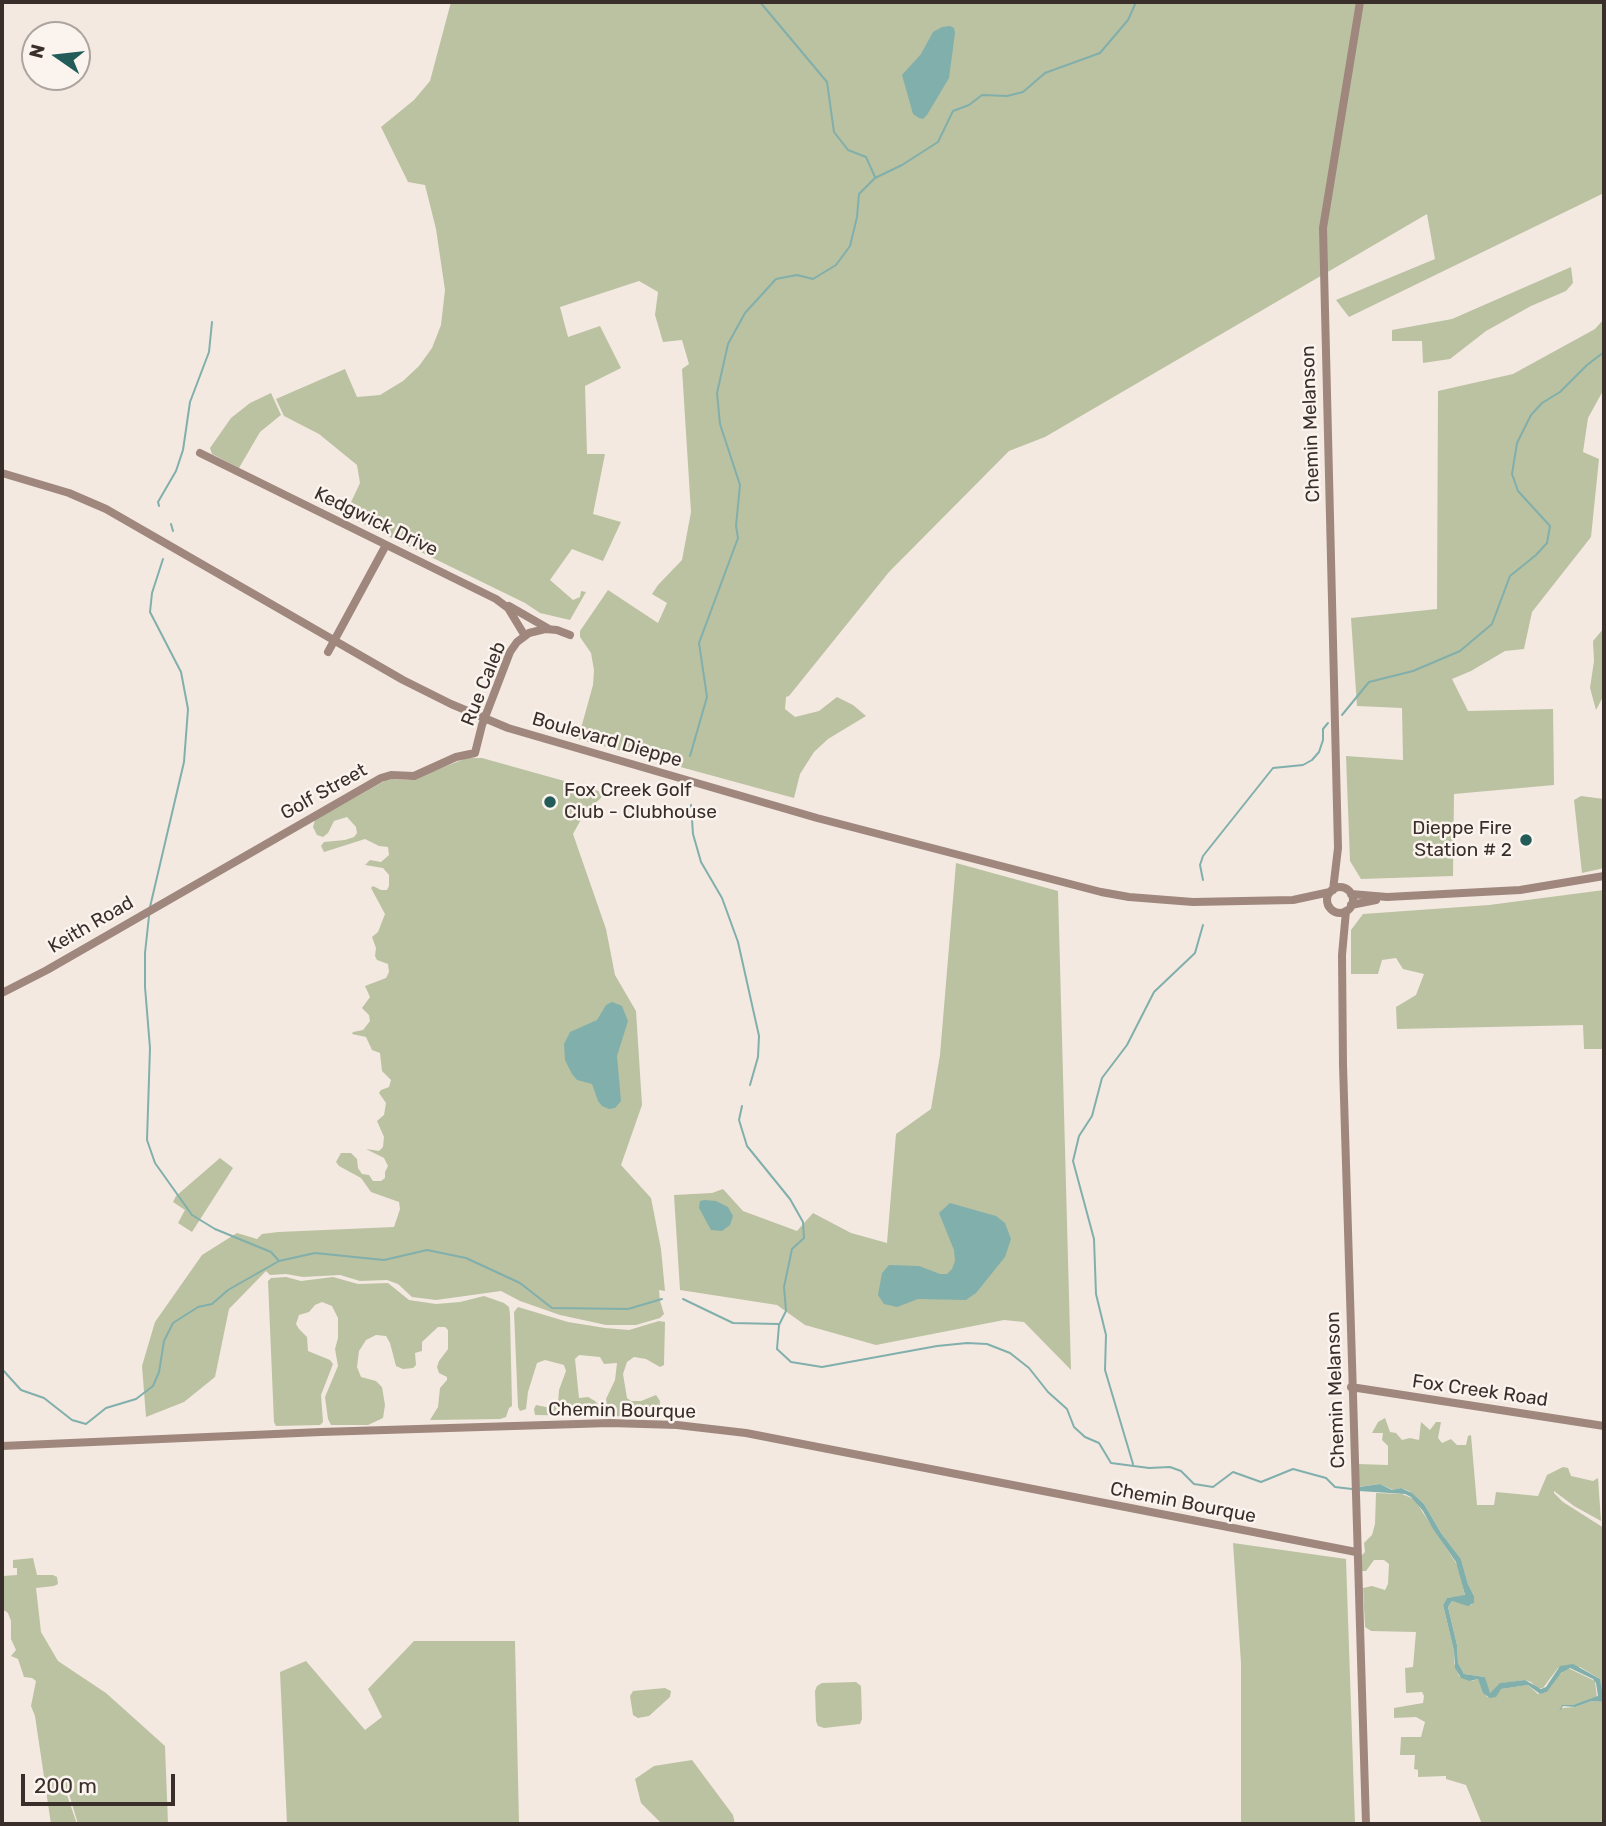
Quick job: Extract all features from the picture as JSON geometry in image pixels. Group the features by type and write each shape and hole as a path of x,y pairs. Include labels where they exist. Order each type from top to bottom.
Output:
{"street":[{"name":"Chemin Melanson","path":"1338,848 1323,228 1360,2"},
{"name":"Kedgwick Drive","path":"200,453 505,604 549,629"},
{"name":"Boulevard Dieppe","path":"2,473 69,493 106,509 418,688 484,718 817,818 1072,886 1164,901 1293,900"},
{"path":"328,652 386,545"},
{"path":"505,604 525,636"},
{"path":"324,633 341,628"},
{"path":"341,628 347,646"},
{"path":"549,629 570,635"},
{"name":"Rue Caleb","path":"475,753 484,718 510,652 525,636 537,630 549,629"},
{"name":"Golf Street","path":"196,883 383,777 410,776 456,757 475,753"},
{"path":"1338,848 1349,908 1342,955"},
{"path":"1338,848 1327,902 1338,922 1342,955"},
{"path":"1293,900 1331,891 1387,897 1520,890 1604,876"},
{"name":"Keith Road","path":"2,993 47,970 196,883"},
{"path":"1293,900 1318,902 1332,910 1387,897"},
{"name":"Chemin Melanson","path":"1342,955 1351,1387 1366,1824"},
{"name":"Fox Creek Road","path":"1351,1387 1604,1426"},
{"name":"Chemin Bourque","path":"2,1446 610,1423 677,1425 746,1433 1356,1552"}],"green space":[{"path":"451,2 1604,2 1604,193 1349,317 1336,300 1435,259 1427,214 1045,437 1009,451 889,572 786,697 785,709 795,717 819,711 837,697 866,716 828,739 814,752 800,774 794,798 578,739 593,685 594,670 591,653 580,637 580,631 608,590 658,623 667,603 652,594 682,560 691,512 682,369 689,364 682,340 663,342 655,315 658,292 639,281 560,307 568,337 600,326 621,368 585,386 587,454 605,454 593,514 621,522 603,561 572,549 550,580 573,600 580,597 581,591 586,592 570,620 540,613 525,603 345,515 360,483 357,465 319,434 284,416 276,399 345,369 357,397 380,395 403,381 419,366 432,348 441,325 445,290 436,229 425,185 408,182 381,127 414,100 430,81"},
{"path":"1571,267 1573,283 1566,291 1531,306 1486,331 1450,359 1423,363 1422,341 1392,341 1392,330 1452,319"},
{"path":"1604,319 1604,389 1588,418 1583,452 1599,459 1591,537 1532,612 1524,649 1505,651 1452,679 1468,711 1553,709 1554,785 1454,794 1453,876 1361,879 1350,861 1346,756 1403,760 1402,708 1357,706 1351,618 1437,609 1438,391 1513,374 1595,329"},
{"path":"271,393 281,415 260,432 239,468 212,454 210,448 231,418 250,403"},
{"path":"1604,628 1604,695 1596,710 1590,688 1594,661 1593,641"},
{"path":"467,758 482,758 605,794 584,814 573,834 606,929 615,975 636,1011 642,1105 621,1165 651,1198 661,1249 665,1291 659,1290 664,1314 660,1318 636,1325 606,1325 560,1315 520,1301 501,1291 436,1300 412,1297 398,1284 387,1280 360,1281 340,1275 270,1275 266,1271 229,1309 215,1377 184,1402 146,1417 142,1366 155,1322 202,1255 237,1233 257,1239 262,1234 278,1232 394,1227 400,1209 399,1202 371,1192 361,1178 336,1162 341,1153 351,1153 357,1159 362,1174 369,1175 373,1181 385,1178 388,1166 384,1158 366,1149 379,1151 383,1147 384,1137 377,1121 384,1115 386,1103 379,1093 389,1087 391,1080 382,1071 380,1053 372,1050 366,1037 352,1034 363,1030 370,1021 369,1015 362,1008 370,997 365,986 386,978 389,972 388,964 377,960 375,956 376,948 372,937 378,932 385,914 371,888 373,886 387,890 389,875 383,868 365,865 370,860 381,862 389,855 388,847 365,839 324,852 321,846 324,842 354,837 357,833 356,827 347,817 334,821 323,837 317,835 313,827 315,820 388,779 410,780"},
{"path":"1581,796 1604,799 1604,868 1582,873 1574,800"},
{"path":"956,863 1058,891 1071,1370 1024,1322 1004,1320 876,1345 805,1325 777,1305 680,1290 674,1195 712,1193 723,1189 743,1211 797,1231 813,1213 851,1233 887,1243 896,1134 931,1109 940,1055"},
{"path":"1604,890 1604,1049 1584,1049 1583,1025 1397,1029 1396,1007 1416,995 1424,974 1403,969 1396,958 1382,960 1378,974 1351,974 1351,930 1363,914 1489,905"},
{"path":"220,1158 233,1168 192,1232 178,1223 185,1210 173,1202 176,1196"},
{"path":"286,1277 301,1281 333,1277 358,1284 388,1283 409,1300 436,1304 484,1296 504,1303 509,1307 510,1315 512,1406 506,1417 430,1420 438,1407 440,1388 447,1380 437,1367 448,1349 448,1330 438,1327 422,1342 422,1351 415,1353 416,1365 413,1368 403,1369 396,1366 386,1336 376,1335 366,1340 359,1351 357,1367 361,1377 376,1381 382,1387 385,1405 383,1418 368,1425 331,1425 325,1397 338,1366 335,1349 338,1318 332,1306 322,1302 309,1312 299,1315 296,1324 307,1337 308,1351 330,1360 333,1364 321,1395 323,1422 320,1425 276,1426 268,1281 271,1278"},
{"path":"518,1307 568,1322 605,1328 629,1330 659,1321 665,1322 664,1365 660,1367 646,1359 634,1357 627,1362 623,1374 627,1398 641,1401 656,1395 660,1401 659,1411 649,1417 612,1416 606,1399 615,1380 617,1363 604,1364 600,1357 579,1355 575,1359 579,1398 588,1397 595,1401 602,1408 602,1414 535,1415 536,1405 546,1407 558,1404 559,1390 566,1371 564,1365 545,1360 537,1363 526,1409 520,1411 514,1312"},
{"path":"1385,1418 1390,1432 1396,1433 1402,1440 1419,1440 1421,1422 1430,1430 1436,1422 1441,1422 1438,1438 1442,1443 1451,1439 1457,1445 1466,1445 1468,1436 1471,1435 1477,1505 1494,1505 1496,1492 1538,1496 1547,1475 1563,1467 1568,1468 1571,1476 1593,1481 1598,1478 1601,1521 1554,1493 1563,1502 1604,1528 1604,1697 1600,1679 1580,1667 1558,1668 1543,1688 1537,1688 1525,1680 1503,1683 1491,1693 1488,1691 1485,1677 1464,1674 1458,1663 1457,1645 1448,1607 1452,1601 1472,1605 1474,1596 1461,1559 1424,1504 1409,1491 1401,1488 1393,1490 1380,1484 1358,1487 1358,1464 1388,1465 1388,1446 1382,1440 1383,1433 1372,1433 1378,1422"},
{"path":"1376,1493 1402,1494 1414,1499 1458,1566 1465,1596 1447,1598 1443,1605 1459,1676 1472,1681 1478,1679 1487,1697 1501,1689 1528,1685 1538,1694 1547,1692 1559,1675 1568,1668 1595,1681 1597,1698 1561,1708 1575,1707 1592,1701 1604,1702 1604,1824 1482,1824 1466,1785 1446,1779 1446,1776 1418,1777 1418,1770 1414,1769 1415,1755 1400,1755 1401,1737 1421,1737 1425,1722 1416,1717 1394,1718 1394,1708 1423,1703 1424,1696 1422,1692 1406,1693 1405,1668 1413,1667 1416,1632 1371,1631 1365,1627 1363,1588 1372,1586 1385,1590 1388,1584 1389,1564 1384,1560 1374,1560 1366,1571 1362,1571 1364,1543 1372,1535 1375,1524"},
{"path":"1233,1543 1346,1559 1355,1824 1241,1824 1241,1663"},
{"path":"33,1558 37,1575 57,1577 58,1584 36,1588 41,1632 58,1661 106,1693 165,1746 168,1824 78,1824 69,1794 67,1795 77,1824 51,1824 35,1716 31,1706 36,1681 24,1677 18,1659 11,1656 16,1650 11,1639 11,1621 8,1613 2,1609 3,1576 17,1575 13,1560"},
{"path":"414,1641 515,1641 519,1824 287,1824 280,1672 306,1661 365,1730 382,1717 368,1689"},
{"path":"856,1682 861,1686 860,1724 824,1728 818,1726 815,1691 817,1686 822,1683"},
{"path":"665,1688 671,1691 670,1697 649,1716 638,1718 633,1715 630,1696 633,1691"},
{"path":"692,1760 733,1815 735,1824 662,1824 641,1803 635,1779 654,1766"}],"water":[{"path":"950,26 955,33 949,78 927,115 923,119 919,118 913,114 902,75 921,54 933,32"},
{"path":"612,1002 622,1006 628,1021 617,1056 621,1101 615,1108 609,1109 598,1101 592,1084 577,1080 572,1074 565,1060 564,1044 570,1032 597,1020 606,1005"},
{"path":"700,1201 716,1201 728,1207 733,1216 730,1225 722,1231 711,1230 699,1208"},
{"path":"950,1203 996,1216 1005,1223 1011,1239 1005,1257 976,1293 966,1300 918,1299 897,1307 884,1304 878,1295 882,1273 889,1265 919,1266 940,1274 947,1274 952,1269 955,1261 954,1250 939,1213"},
{"path":"1380,1484 1392,1490 1401,1488 1412,1493 1424,1504 1461,1559 1474,1603 1468,1606 1452,1601 1448,1607 1457,1645 1458,1663 1464,1674 1485,1677 1490,1693 1500,1683 1525,1680 1541,1689 1546,1687 1560,1666 1573,1664 1600,1679 1604,1702 1592,1701 1575,1707 1563,1706 1559,1712 1562,1705 1573,1705 1598,1696 1593,1679 1570,1668 1561,1673 1547,1692 1540,1694 1528,1685 1501,1689 1496,1697 1490,1698 1483,1693 1478,1679 1470,1681 1461,1678 1455,1668 1454,1651 1443,1605 1447,1598 1465,1595 1456,1562 1411,1497 1405,1494 1359,1491 1359,1487"}],"waterway":[{"path":"760,2 827,82 834,132 848,150 866,157 875,177"},
{"path":"690,756 707,697 699,643 738,538 736,526 740,485 720,424 717,393 728,344 745,313 776,279 797,275 813,279 836,265 850,246 859,194 875,178 902,165 938,142 953,111 969,105 982,95 1007,96 1023,92 1045,73 1100,53 1128,20 1136,2"},
{"path":"159,506 158,502 176,471 183,450 190,402 209,352 212,322"},
{"path":"1342,715 1369,682 1413,671 1460,651 1492,624 1510,576 1547,543 1550,526 1518,491 1512,474 1517,443 1531,415 1542,403 1560,392 1604,352"},
{"path":"171,524 173,531"},
{"path":"150,907 184,762 188,709 181,672 150,612 152,593 163,559"},
{"path":"1203,880 1200,865 1203,856 1273,768 1303,765 1312,760 1319,752 1323,729 1328,723"},
{"path":"691,805 693,834 701,862 722,898 738,942 759,1036 758,1057 750,1085"},
{"path":"149,916 145,953 150,1048 147,1140 155,1163 192,1215 215,1229 271,1252 279,1261"},
{"path":"1133,1464 1105,1370 1106,1335 1096,1294 1094,1239 1073,1161 1079,1136 1092,1116 1102,1078 1127,1045 1154,992 1195,953 1203,925"},
{"path":"742,1106 739,1120 747,1146 790,1199 803,1222 804,1238 792,1249 784,1287 786,1311 779,1325 777,1349 791,1362 822,1367 937,1346 987,1344 1010,1353 1029,1368 1048,1392 1067,1409 1074,1427 1085,1437 1099,1443 1111,1463 1149,1468 1170,1467 1181,1471 1194,1484 1213,1487 1233,1472 1261,1482 1293,1469 1326,1478 1335,1487 1352,1489"},
{"path":"2,1369 21,1390 44,1398 72,1420 86,1424 106,1408 136,1399 153,1386 159,1372 164,1341 173,1323 198,1307 212,1304 228,1290 279,1261 315,1253 384,1260 427,1250 466,1258 520,1283 552,1308 628,1309 662,1299"},
{"path":"683,1299 733,1323 778,1324"}],"place":[{"name":"Fox Creek Golf Club - Clubhouse","path":"550,802"},
{"name":"Dieppe Fire Station # 2","path":"1526,840"}]}
